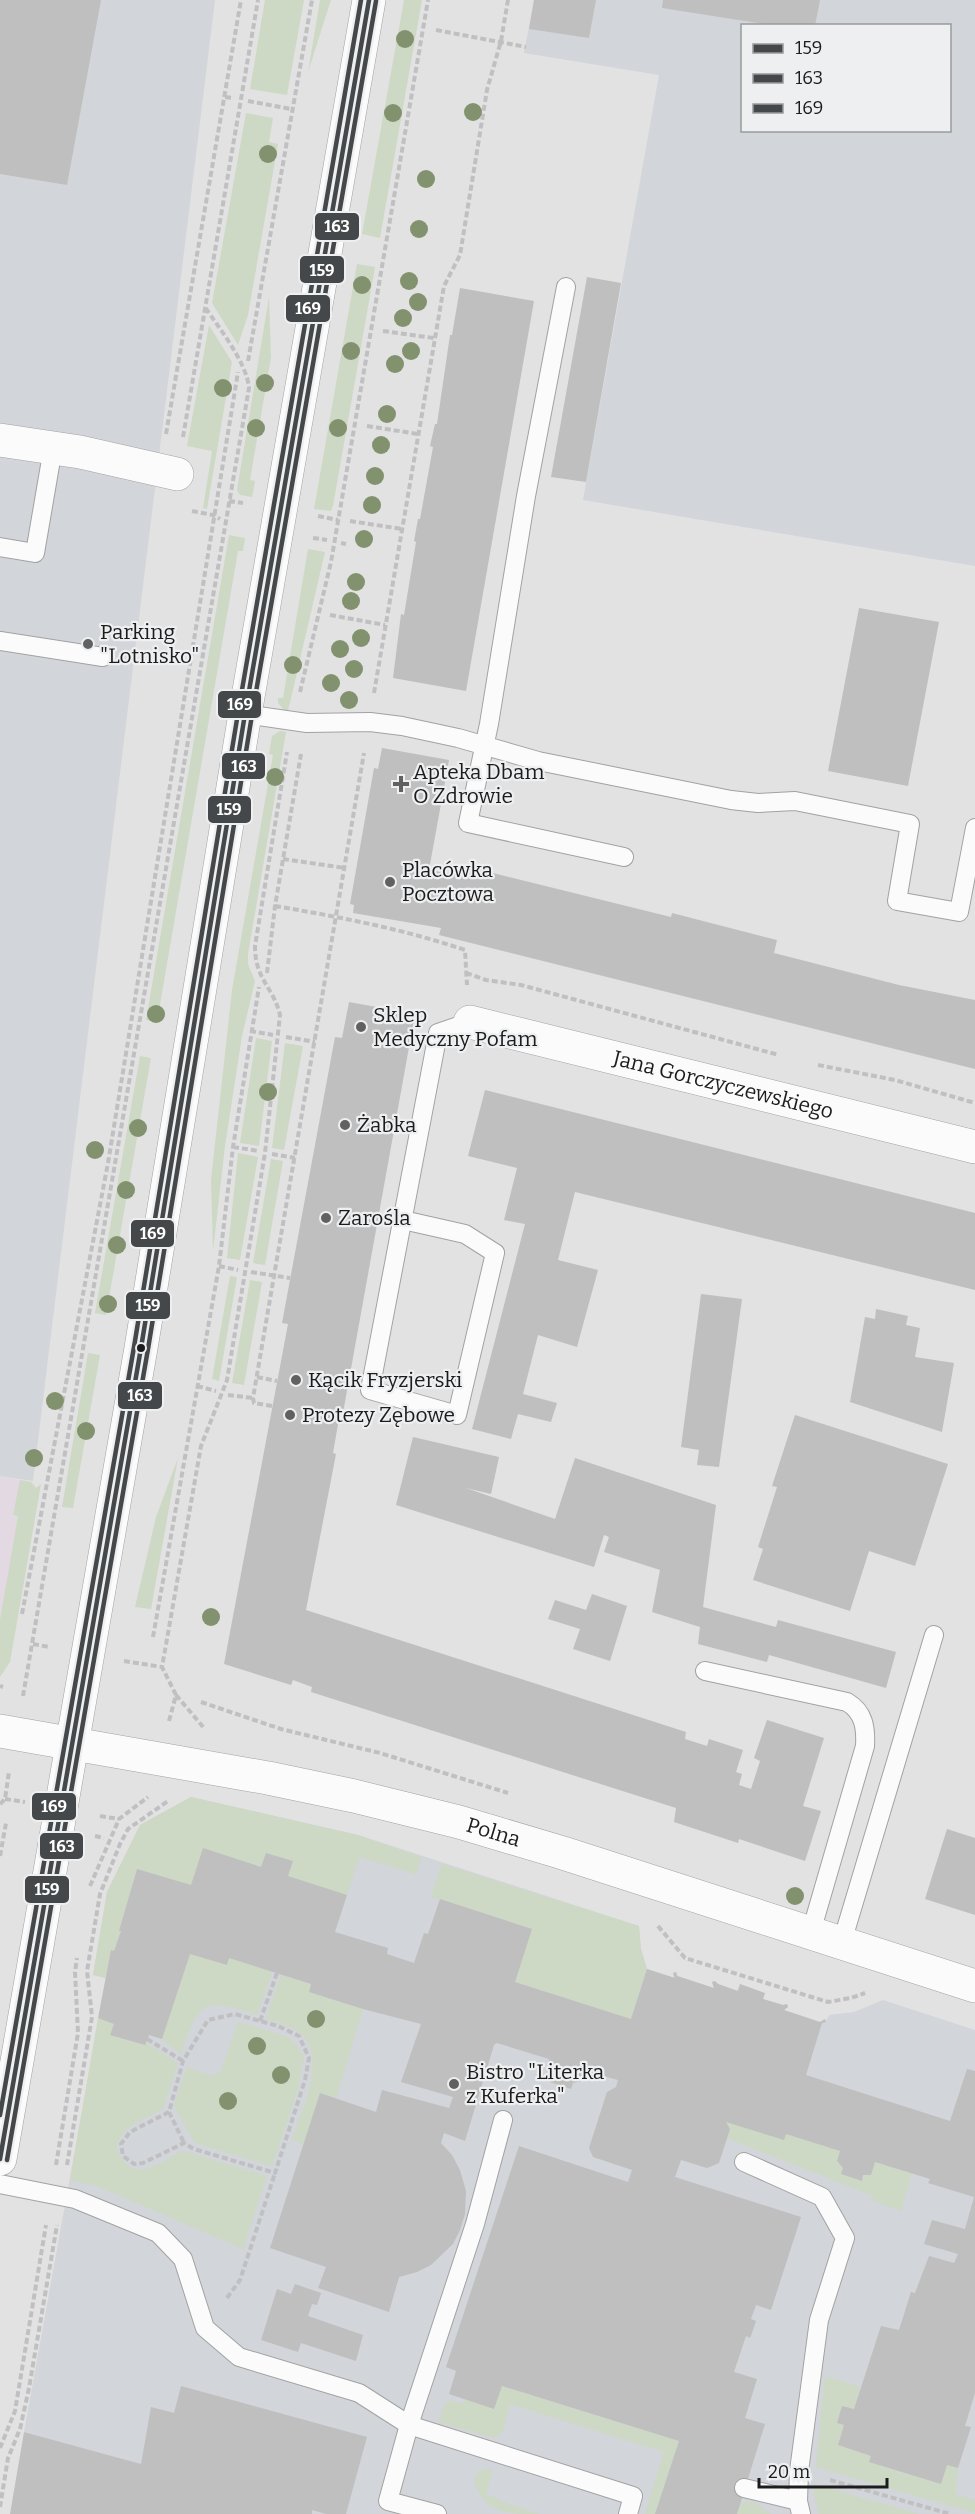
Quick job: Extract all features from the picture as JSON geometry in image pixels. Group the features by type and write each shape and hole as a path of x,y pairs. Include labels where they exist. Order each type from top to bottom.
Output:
{"street":[{"path":"0,2159 141,1348 244,714 369,0"},
{"path":"0,440 53,448 168,472"},
{"name":"Jana Gorczyczewskiego","path":"470,1022 975,1147"},
{"name":"Polna","path":"0,1731 302,1785 459,1822 975,1986"}],"lane":[{"path":"566,287 526,496 485,746 468,823 624,857"},
{"path":"0,547 35,552 53,448"},
{"path":"0,641 104,657"},
{"path":"244,714 307,723 370,722 402,726 538,761 730,800 795,801 910,824 897,901 959,912 975,828"},
{"path":"403,1220 465,1234 495,1253 457,1415 370,1390 438,1033 470,1022"},
{"path":"842,1942 934,1635"},
{"path":"705,1671 847,1702 857,1708 866,1728 865,1746 811,1932"},
{"path":"437,2514 386,2507 408,2425 475,2224 503,2120"},
{"path":"744,2162 822,2197 845,2238 819,2320 799,2472 800,2508 744,2488"},
{"path":"0,2184 75,2199 158,2233 183,2259 205,2328 238,2357 359,2393 408,2425 633,2496 628,2514"}],"path":[{"path":"168,472 241,0"},
{"path":"168,472 205,307 258,0"},
{"path":"248,361 312,0"},
{"path":"298,700 332,562 428,0"},
{"path":"373,701 444,286 460,255 487,90 501,41 508,0"},
{"path":"436,30 526,46"},
{"path":"225,97 234,98"},
{"path":"248,101 291,109"},
{"path":"24,1689 249,388 243,367 205,307"},
{"path":"383,331 434,338"},
{"path":"22,1614 108,1163 238,372"},
{"path":"367,426 418,434"},
{"path":"213,515 220,519"},
{"path":"310,515 338,520"},
{"path":"350,521 403,529"},
{"path":"330,615 386,625"},
{"path":"169,1723 176,1695 162,1667 201,1446 227,1380 265,1153 280,1015 276,1000 262,981 256,968 255,946 289,743"},
{"path":"272,1406 254,1403 254,1398 366,743"},
{"path":"267,973 275,906 303,745"},
{"path":"283,859 345,868"},
{"path":"275,906 336,916 418,934 465,950 470,1022"},
{"path":"466,973 486,980 521,985 788,1058"},
{"path":"153,1637 219,1266 232,1147 259,987"},
{"path":"250,1031 273,1035"},
{"path":"285,1037 315,1042"},
{"path":"810,1064 895,1080 975,1103"},
{"path":"232,1147 259,1151"},
{"path":"272,1154 295,1158"},
{"path":"219,1266 238,1270"},
{"path":"251,1272 290,1278"},
{"path":"257,1377 277,1381"},
{"path":"197,1386 216,1391"},
{"path":"228,1395 254,1398"},
{"path":"33,1644 53,1648"},
{"path":"121,1660 162,1667"},
{"path":"201,1702 281,1729 380,1753"},
{"path":"0,1804 5,1799 8,1779"},
{"path":"88,1890 119,1819 152,1793"},
{"path":"0,2448 15,2411 92,2017 87,1971 100,1894 117,1843 128,1829 173,1797"},
{"path":"5,1799 18,1801"},
{"path":"100,1816 119,1819"},
{"path":"0,1856 6,1823"},
{"path":"655,1922 685,1958 828,2002 851,1998 873,1989"},
{"path":"0,2507 8,2457 20,2429 29,2388 78,2032 75,1972 79,1948"},
{"path":"260,2021 276,1973"},
{"path":"205,2328 240,2280 306,2080 309,2058 299,2036 260,2021 235,2014 208,2020 183,2061 169,2112 184,2143 194,2149 275,2173"},
{"path":"147,2039 183,2061"},
{"path":"169,2112 130,2132 121,2144 123,2156 134,2164 143,2163 184,2143"},
{"path":"799,2472 950,2514"}],"shaded area":[{"path":"0,0 215,0 33,1481 0,1476"},
{"path":"534,0 975,0 975,566 583,500 659,75 524,53"},
{"path":"0,1476 31,1482 0,1673"},
{"path":"191,1797 358,1835 639,1926 641,1949 647,1969 674,1978 673,1973 676,1972 678,1976 714,1988 712,1982 715,1981 737,1991 740,1984 765,1993 763,1999 787,2004 788,2007 784,2010 820,2022 825,2019 826,2021 829,2015 854,2012 883,2000 975,2030 975,2514 151,2514 158,2469 24,2432 106,1978 93,1975 107,1892 140,1825"}],"green space":[{"path":"265,0 304,0 287,95 250,89"},
{"path":"320,0 331,0 308,72"},
{"path":"404,0 422,0 380,238 362,234"},
{"path":"246,113 273,118 269,142 278,144 248,315 238,345 212,303"},
{"path":"357,264 375,267 333,506 331,511 314,509"},
{"path":"269,297 271,357 250,480 255,481 252,497 240,495 237,490"},
{"path":"209,325 232,362 207,509 203,508 212,451 187,446"},
{"path":"229,535 245,538 243,551 238,551 157,1022 146,1020"},
{"path":"308,549 325,552 288,711 278,703 278,698 283,698"},
{"path":"280,731 286,732 248,954 248,964 255,981 242,1036 225,1146 213,1251 211,1180 232,990 273,755 269,754 272,736"},
{"path":"256,1038 272,1041 259,1146 240,1143"},
{"path":"285,1043 303,1046 284,1150 272,1148"},
{"path":"140,1056 151,1058 106,1315 95,1313"},
{"path":"238,1153 258,1157 240,1260 227,1258"},
{"path":"271,1159 283,1161 265,1265 253,1263"},
{"path":"230,1276 237,1277 219,1381 212,1379"},
{"path":"250,1280 262,1282 244,1385 232,1383"},
{"path":"88,1353 100,1355 73,1508 62,1507"},
{"path":"178,1458 151,1609 135,1607 156,1517"},
{"path":"20,1480 31,1482 36,1488 41,1484 10,1662 0,1677 0,1620 18,1516 13,1515"},
{"path":"191,1797 358,1835 422,1857 416,1874 359,1857 347,1895 288,1876 293,1861 266,1853 261,1867 191,1885 137,1869 119,1931 121,1932 114,1951 111,1950 106,1978 93,1975 107,1892 140,1825"},
{"path":"442,1864 639,1926 641,1949 647,1969 631,2019 515,1982 532,1929 431,1897"},
{"path":"190,1954 226,1965 229,1958 272,1972 257,2015 224,2006 214,2005 205,2008 193,2023 181,2054 162,2039"},
{"path":"281,1975 311,1984 309,1992 363,2009 336,2098 320,2093 304,2144 292,2140 310,2085 312,2056 309,2044 301,2034 293,2029 266,2019"},
{"path":"98,2018 114,2024 111,2035 145,2045 146,2043 178,2063 163,2109 134,2124 122,2135 117,2150 123,2161 138,2170 146,2169 182,2151 267,2176 243,2249 97,2186 70,2180"},
{"path":"238,2022 288,2037 304,2057 298,2089 272,2166 195,2143 174,2105 187,2067 212,2076 221,2071"},
{"path":"726,2122 786,2134 840,2151 837,2161 843,2168 841,2174 861,2181 875,2162 912,2173 901,2211 873,2201 873,2196 727,2138 730,2129"},
{"path":"825,2376 860,2387 854,2409 842,2406 837,2422 844,2425 838,2445 871,2456 869,2462 908,2475 947,2465 958,2468 955,2494 975,2500 975,2513 816,2467"},
{"path":"502,2386 679,2441 655,2514 645,2514 664,2452 510,2404 503,2432 493,2438 439,2422 444,2405 450,2400 462,2404 465,2399"},
{"path":"493,2470 486,2494 540,2514 508,2512 491,2506 478,2491 474,2480 478,2472"},
{"path":"814,2484 919,2514 819,2514 814,2495"},
{"path":"752,2501 771,2514 737,2514 742,2504"}],"building":[{"path":"0,0 101,0 67,185 0,174"},
{"path":"534,0 596,0 589,38 529,29"},
{"path":"663,0 820,0 815,24 763,24 662,8"},
{"path":"587,277 621,283 586,482 551,477"},
{"path":"460,288 534,301 466,691 393,678 401,614 404,615 416,542 414,541 433,447 430,446 435,424 437,424 450,335 452,335"},
{"path":"859,608 939,622 908,786 828,771"},
{"path":"382,748 449,760 429,870 454,874 457,864 671,917 672,913 777,940 774,953 899,985 975,1000 975,1069 439,935 441,928 353,913 354,905 350,904 374,768 378,769"},
{"path":"349,1002 415,1014 343,1413 340,1413 333,1453 336,1454 306,1610 686,1732 685,1739 707,1746 709,1739 743,1750 736,1772 742,1774 739,1785 751,1789 760,1761 754,1758 767,1720 824,1738 803,1806 821,1811 805,1861 739,1839 738,1843 674,1822 676,1808 311,1692 312,1687 293,1680 291,1685 224,1664 288,1324 282,1323 335,1037 342,1038"},
{"path":"485,1090 975,1213 975,1290 575,1192 558,1260 598,1270 577,1347 538,1335 523,1394 557,1403 551,1422 518,1414 511,1439 472,1429 525,1224 504,1220 517,1168 468,1156"},
{"path":"701,1294 742,1299 719,1467 697,1465 699,1450 681,1447"},
{"path":"876,1309 908,1316 906,1325 920,1328 915,1357 954,1363 942,1432 850,1402 865,1317 875,1319"},
{"path":"795,1415 948,1464 915,1566 869,1551 850,1611 753,1580 763,1549 758,1547 777,1487 772,1486"},
{"path":"413,1437 499,1457 491,1494 466,1488 555,1519 575,1458 716,1505 703,1607 776,1627 778,1620 896,1652 886,1688 769,1655 767,1662 698,1644 700,1627 652,1612 660,1570 604,1552 609,1537 604,1535 594,1567 396,1505"},
{"path":"592,1594 627,1606 610,1661 573,1649 580,1629 548,1619 555,1600 586,1610"},
{"path":"947,1829 975,1838 975,1915 925,1899"},
{"path":"203,1848 261,1867 266,1853 293,1861 288,1876 347,1895 335,1932 388,1948 387,1954 414,1963 424,1933 428,1934 440,1899 532,1929 515,1982 631,2019 647,1969 675,1978 673,1973 676,1972 677,1976 714,1988 712,1982 715,1981 738,1991 740,1984 765,1993 763,1999 787,2004 788,2007 784,2010 820,2022 825,2019 826,2022 822,2023 806,2075 950,2121 967,2069 975,2071 975,2393 965,2426 971,2427 958,2468 947,2465 941,2484 869,2462 871,2456 838,2445 844,2425 837,2423 842,2406 854,2409 881,2326 899,2330 911,2292 915,2293 929,2256 954,2263 958,2254 924,2244 932,2220 965,2229 974,2197 928,2183 930,2179 875,2162 871,2175 863,2175 862,2181 841,2174 843,2168 837,2161 840,2151 786,2134 784,2140 726,2122 730,2129 719,2163 707,2168 681,2160 675,2177 801,2217 771,2310 756,2305 751,2319 756,2321 750,2338 746,2336 734,2372 757,2379 745,2418 765,2424 737,2514 655,2514 679,2441 502,2386 494,2409 449,2394 456,2371 446,2367 519,2146 628,2182 632,2170 593,2157 589,2148 607,2092 616,2087 618,2080 584,2071 581,2081 573,2083 571,2089 550,2082 552,2077 546,2070 549,2059 497,2043 494,2045 465,2141 444,2133 441,2143 452,2155 460,2170 466,2191 465,2214 453,2244 431,2265 399,2277 389,2312 318,2288 326,2267 270,2248 320,2093 376,2112 382,2090 449,2108 453,2097 401,2082 421,2024 309,1992 311,1984 229,1958 227,1965 190,1954 162,2039 149,2035 145,2045 110,2035 114,2024 98,2018 111,1950 114,1951 121,1931 119,1931 137,1869 191,1885"},
{"path":"295,2284 321,2293 317,2305 312,2304 308,2316 363,2335 356,2361 301,2343 298,2352 261,2340 277,2289 291,2294"},
{"path":"181,2386 367,2437 346,2514 326,2514 312,2510 312,2514 10,2514 24,2432 141,2464 151,2407 174,2413"}],"transit line":[{"name":"169","path":"0,2115 134,1347 238,713 361,0"},
{"name":"159","path":"0,2159 141,1348 245,714 369,0"},
{"name":"163","path":"7,2160 148,1349 252,715 376,1"}],"place":[{"name":"Parking \"Lotnisko\"","path":"88,644"},
{"name":"Apteka Dbam O Zdrowie","path":"401,784"},
{"name":"Placówka Pocztowa","path":"390,882"},
{"name":"Sklep Medyczny Pofam","path":"361,1027"},
{"name":"Żabka","path":"345,1125"},
{"name":"Zarośla","path":"326,1218"},
{"name":"Kącik Fryzjerski","path":"296,1380"},
{"name":"Protezy Zębowe","path":"290,1415"},
{"name":"Bistro \"Literka z Kuferka\"","path":"454,2084"}]}
